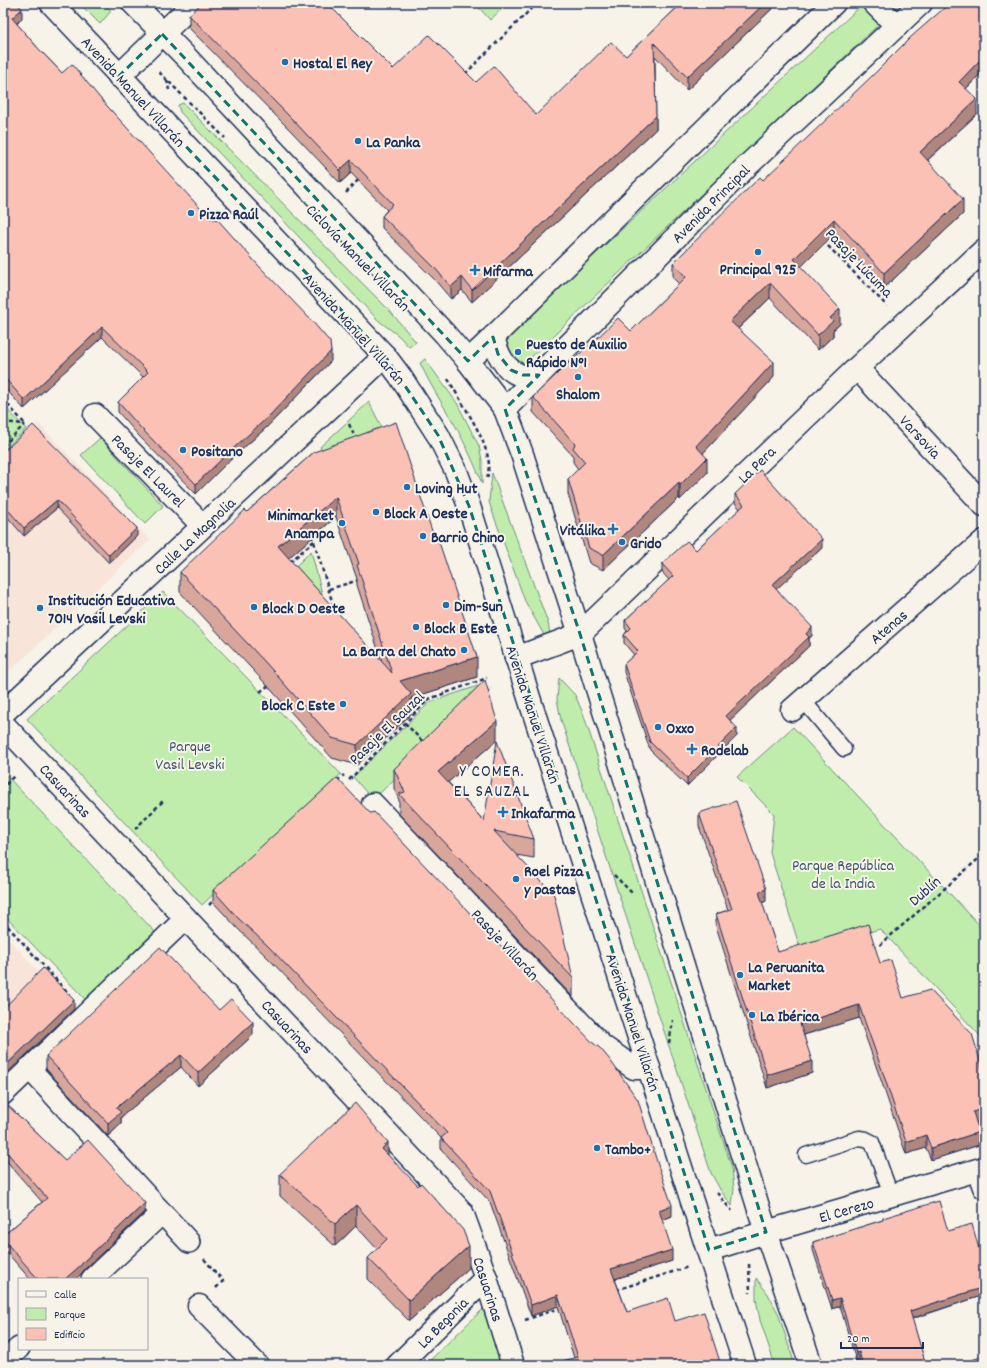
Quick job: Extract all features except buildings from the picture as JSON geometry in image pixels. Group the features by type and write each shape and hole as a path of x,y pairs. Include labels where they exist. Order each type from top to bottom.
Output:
{"main road":[{"name":"Avenida Manuel Villarán","path":"51,3 385,356 400,376 438,435 456,471 469,506 516,658 745,1365"},
{"path":"132,3 445,334 468,360 504,409 522,454 580,634 766,1232 811,1365"},
{"path":"119,76 194,3"},
{"path":"468,360 834,3"},
{"path":"874,3 897,26"},
{"name":"Avenida Principal","path":"504,409 746,167 921,3"},
{"name":"La Pera","path":"516,658 580,634 857,368 984,250"},
{"path":"493,337 498,354 511,370 523,376 539,375"},
{"name":"Calle La Magnolia","path":"3,713 385,356"},
{"name":"Varsovia","path":"857,368 984,505"},
{"name":"Pasaje El Laurel","path":"94,415 203,526"},
{"name":"Atenas","path":"797,705 984,541"},
{"name":"Casuarinas","path":"3,724 462,1212 486,1278 513,1365"},
{"name":"Pasaje Villarán","path":"373,804 602,1046 634,1068 649,1068"},
{"name":"El Cerezo","path":"709,1250 891,1195 982,1175"},
{"name":"La Begonia","path":"398,1365 486,1278"},
{"path":"199,1306 257,1365"}],"street":[{"path":"3,1094 186,918"},
{"path":"29,1068 189,1242"},
{"path":"93,1278 162,1213"},
{"path":"3,1363 18,1349"}],"lane":[{"path":"797,705 844,749"},
{"path":"806,1155 859,1138 866,1139 872,1142 891,1195"}],"path":[{"path":"460,79 537,3"},
{"path":"167,80 228,142"},
{"path":"329,210 361,178"},
{"name":"Pasaje Lúcuma","path":"821,239 904,324"},
{"path":"444,373 467,411 485,448 489,460 487,482"},
{"path":"3,399 25,424"},
{"path":"348,421 359,446"},
{"path":"3,422 25,424"},
{"path":"3,446 25,424"},
{"path":"312,533 336,616"},
{"path":"286,565 314,541"},
{"path":"329,589 359,580"},
{"name":"Pasaje El Sauzal","path":"349,780 429,699 487,678"},
{"path":"260,692 271,682"},
{"path":"486,694 491,688"},
{"path":"405,701 415,713"},
{"path":"405,723 424,744"},
{"path":"332,786 344,775"},
{"path":"3,791 7,783 14,776"},
{"path":"117,844 136,828 163,801"},
{"name":"Dublín","path":"880,945 984,854"},
{"path":"209,905 220,894"},
{"path":"3,921 87,1013"},
{"path":"189,1242 223,1280 199,1306"},
{"path":"614,1291 690,1266"},
{"path":"501,1327 561,1308"}],"highlighted area":[{"path":"162,34 468,361 493,337 498,354 511,370 523,375 539,375 505,409 580,634 766,1232 709,1250 469,506 438,435 385,356 119,76"}],"shaded area":[{"name":"Institución Educativa 7014 Vasil Levski","path":"38,423 150,540 3,677 3,458"},
{"path":"3,933 77,1013 3,1085"}],"green space":[{"path":"79,3 103,3 111,11 100,24"},
{"path":"475,3 506,3 507,4 490,20"},
{"path":"864,3 901,3 522,366 500,347 510,334"},
{"path":"183,103 389,310 416,342 409,347 399,336 379,321 180,112 178,105"},
{"path":"425,359 457,403 479,446 482,460 482,484 459,432 432,387 420,363"},
{"path":"369,402 387,438 328,459 320,447"},
{"path":"3,405 26,429 3,451"},
{"path":"100,438 163,506 145,524 81,455"},
{"path":"492,473 548,623 550,634 544,635 525,601 491,508 489,501"},
{"path":"311,551 323,597 296,566"},
{"name":"Parque Vasil Levski","path":"163,592 341,774 202,905 27,719"},
{"path":"559,678 575,695 583,713 732,1168 734,1189 732,1206 721,1191 711,1173 561,720 557,699"},
{"path":"478,686 483,692 373,800 353,777 430,702"},
{"name":"Parque República de la India","path":"793,727 984,930 984,1040 880,929 801,951 770,853 774,814 737,777"},
{"path":"3,772 156,933 85,999 3,914"},
{"path":"756,1278 768,1294 778,1313 795,1365 775,1365 760,1320 756,1299"},
{"path":"483,1309 502,1365 425,1365"}],"place":[{"name":"Hostal El Rey","path":"285,62"},
{"name":"La Panka","path":"358,141"},
{"name":"Pizza Raúl","path":"191,213"},
{"name":"Principal 925","path":"758,252"},
{"name":"Mifarma","path":"475,270"},
{"name":"Puesto de Auxilio Rápido N°1","path":"518,352"},
{"name":"Shalom","path":"578,377"},
{"name":"Positano","path":"183,450"},
{"name":"Loving Hut","path":"407,487"},
{"name":"Block A Oeste","path":"376,512"},
{"name":"Minimarket Anampa","path":"342,523"},
{"name":"Vitálika","path":"613,529"},
{"name":"Barrio Chino","path":"423,536"},
{"name":"Grido","path":"622,542"},
{"name":"Dim-Sun","path":"446,605"},
{"name":"Block D Oeste","path":"254,607"},
{"name":"Institución Educativa 7014 Vasil Levski","path":"40,608"},
{"name":"Block B Este","path":"416,627"},
{"name":"La Barra del Chato","path":"464,650"},
{"name":"Block C Este","path":"343,704"},
{"name":"Oxxo","path":"658,727"},
{"name":"Rodelab","path":"692,749"},
{"name":"Inkafarma","path":"503,812"},
{"name":"Roel Pizza y pastas","path":"516,879"},
{"name":"La Peruanita Market","path":"740,975"},
{"name":"La Ibérica","path":"752,1015"},
{"name":"Tambo+","path":"597,1148"}],"district":[{"name":"Y COMER. EL SAUZAL","path":"492,780"}]}
